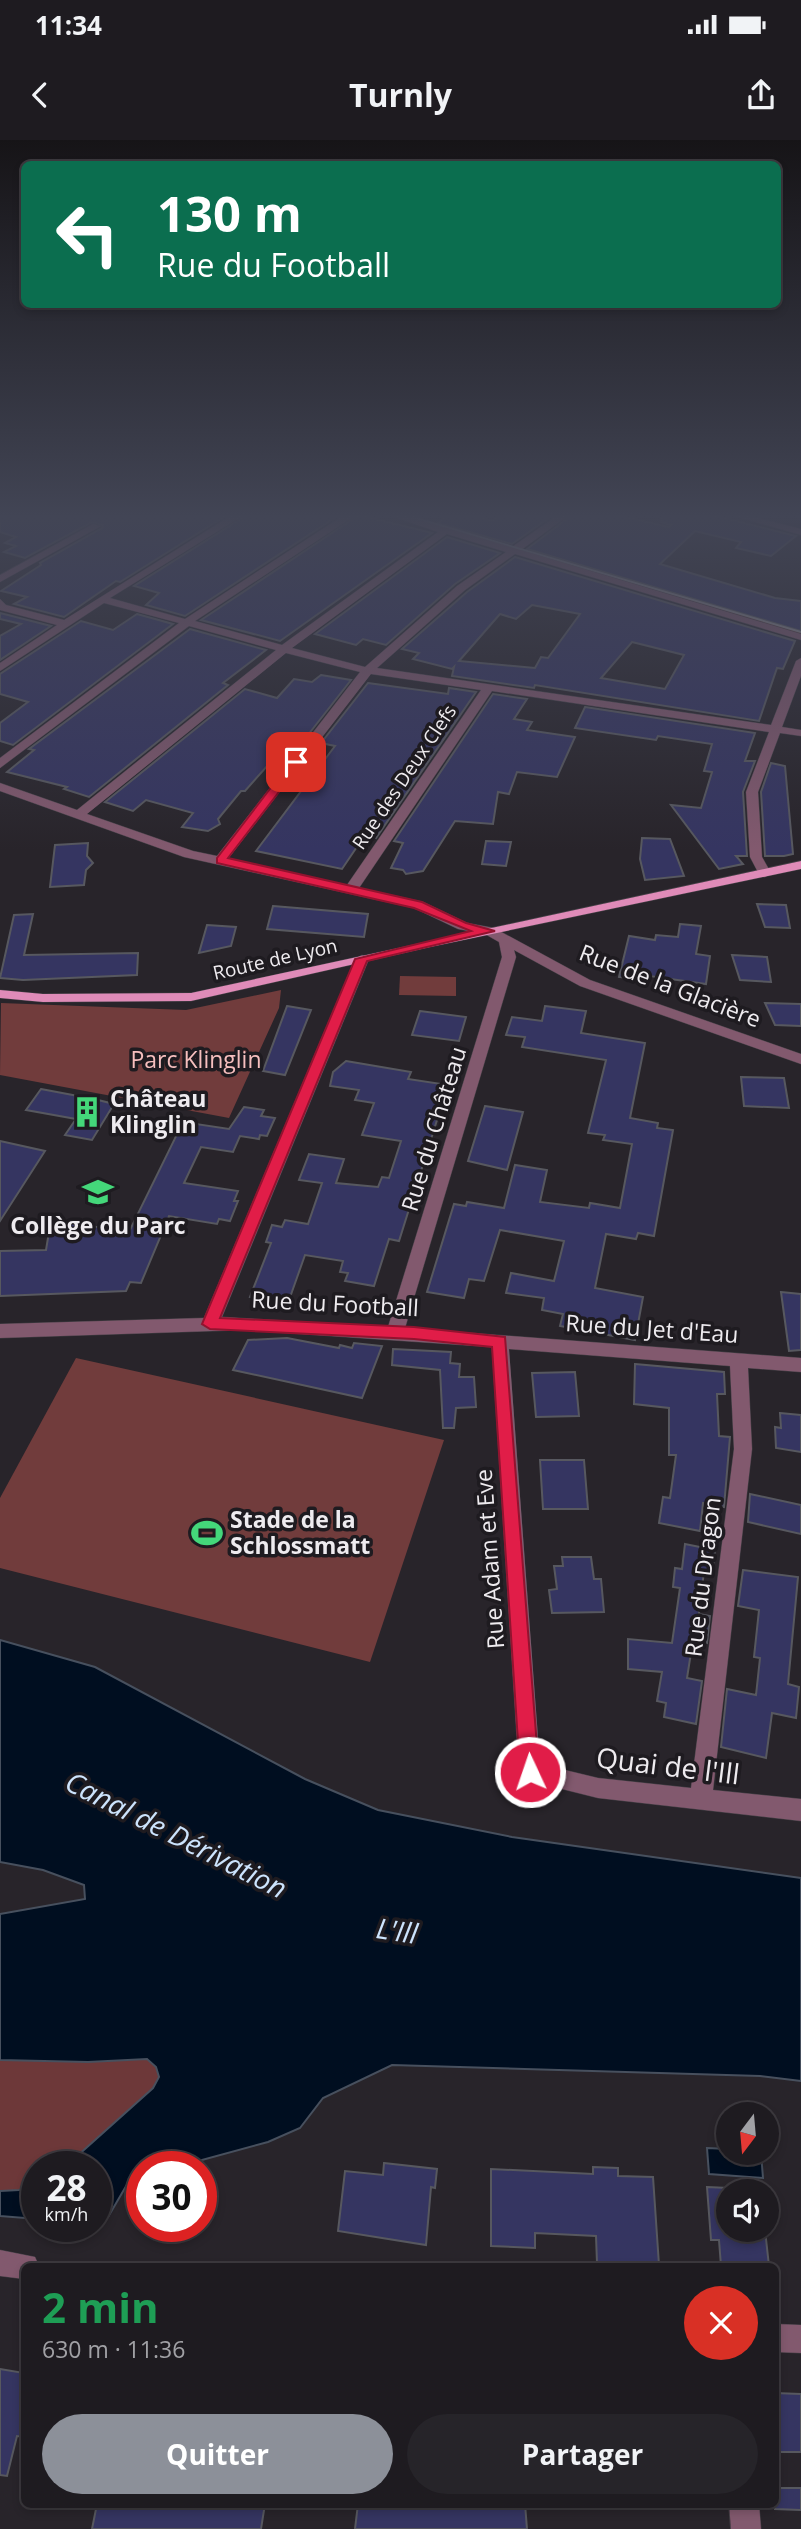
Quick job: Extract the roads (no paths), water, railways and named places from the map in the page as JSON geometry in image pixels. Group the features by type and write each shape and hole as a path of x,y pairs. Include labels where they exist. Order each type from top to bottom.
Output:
{"main road":[{"name":"Route de Lyon","path":"0,994 43,998 171,1000 801,865"}],"street":[{"path":"0,668 62,626"},
{"path":"0,764 147,648 180,626"},
{"path":"198,626 368,670 801,733"},
{"path":"78,814 315,626"},
{"path":"221,860 368,670 417,626"},
{"path":"767,626 801,637"},
{"path":"765,873 756,857 752,792 801,661"},
{"name":"Rue des Deux Clefs","path":"352,888 489,687"},
{"name":"Rue de la Glacière","path":"0,787 189,854 352,888 418,905 463,926 489,931 585,983 801,1059"},
{"name":"Rue du Château","path":"395,1332 496,1005 509,957 505,939"},
{"path":"210,1324 362,959"},
{"name":"Rue du Football","path":"0,1331 210,1324 395,1332 500,1342"},
{"name":"Rue du Jet d'Eau","path":"500,1342 801,1365"},
{"name":"Rue Adam et Eve","path":"500,1342 530,1772"},
{"name":"Rue du Dragon","path":"701,1800 743,1449 739,1360"},
{"name":"Quai de l'Ill","path":"530,1772 570,1784 801,1810"},
{"path":"0,2263 21,2265"},
{"path":"779,2338 801,2339"},
{"path":"744,2508 746,2529"}],"water":[{"path":"0,1640 95,1667 305,1779 378,1810 512,1837 801,1878 801,2081 760,2076 392,2065 323,2098 300,2128 268,2142 217,2156 217,2151 126,2151 126,2186 112,2210 112,2151 83,2151 153,2088 159,2077 156,2067 147,2059 88,2062 0,2060 0,1914 85,1899 84,1885 43,1870 0,1862"},
{"path":"707,2148 716,2148 716,2165 762,2165 763,2178 709,2174"},
{"path":"21,2189 21,2218 0,2216 0,2191"}],"tram line":[{"path":"782,626 801,632"}],"place":[{"name":"Château Klinglin","path":"87,1112"},
{"name":"Collège du Parc","path":"98,1192"},
{"name":"Stade de la Schlossmatt","path":"207,1533"}],"park label":[{"name":"Parc Klinglin","path":"196,1060"}],"water label":[{"name":"Canal de Dérivation","path":"176,1835"},
{"name":"L'Ill","path":"397,1931"}]}
